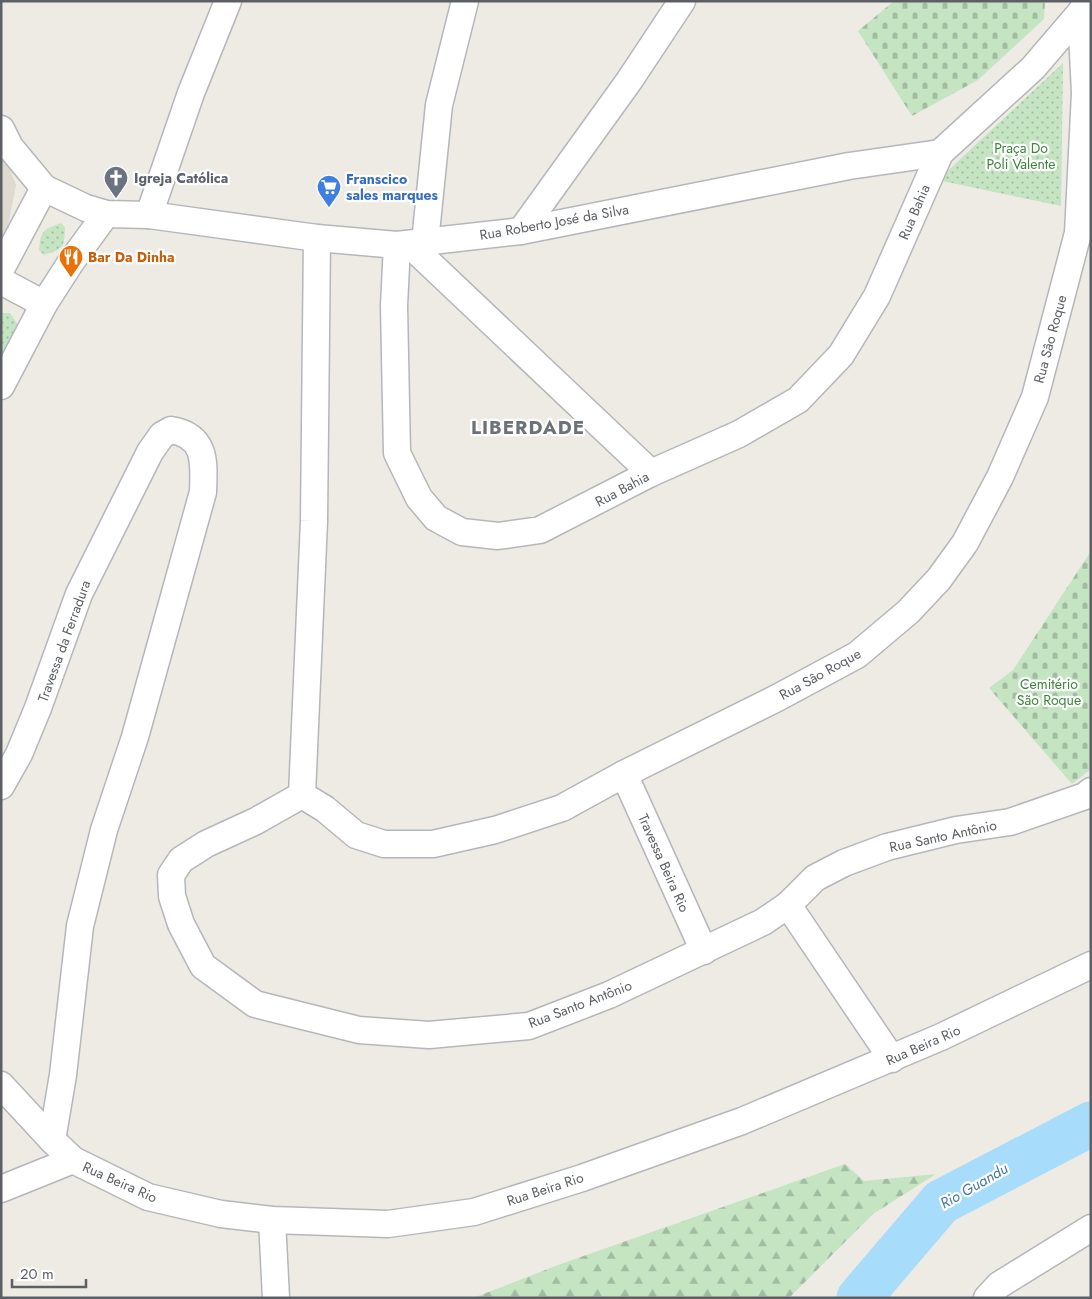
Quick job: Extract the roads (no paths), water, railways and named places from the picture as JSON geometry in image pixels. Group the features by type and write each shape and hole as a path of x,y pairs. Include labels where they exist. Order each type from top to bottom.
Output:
{"street":[{"path":"149,215 191,93 228,1"},
{"name":"Rua Bahia","path":"466,1 439,105 411,244 394,306 397,453 419,498 436,518 462,532 475,535 498,536 540,530 651,473 739,434 798,400 841,355 878,296 940,153"},
{"path":"521,231 629,81 682,1"},
{"path":"940,153 1032,68 1084,7"},
{"name":"Rua Sâo Roque","path":"302,795 325,810 356,835 384,844 433,844 495,830 562,808 624,774 778,698 857,655 908,612 939,578 965,543 1000,477 1035,397 1078,233 1085,93 1084,7"},
{"path":"1,129 10,147 44,188 1,269"},
{"name":"Rua Roberto José da Silva","path":"44,188 86,208 106,214 149,215 317,238 411,244 521,231 849,166 940,153"},
{"path":"1,386 44,304 71,262 106,214"},
{"path":"302,795 314,521 317,238"},
{"path":"411,244 651,473"},
{"path":"1,280 44,304"},
{"name":"Travessa da Ferradura","path":"1,786 19,754 38,708 78,594 155,443 171,430 190,436 198,445 203,458 203,492 135,737 104,830 80,926 63,1075 52,1140"},
{"name":"Travessa Beira Rio","path":"624,774 704,951"},
{"name":"Rua Santo Antônio","path":"302,795 256,821 198,849 181,860 171,875 172,896 181,924 203,966 255,1004 367,1030 429,1035 529,1026 609,995 763,922 788,905 815,878 870,853 956,830 1010,822 1085,796 1091,791"},
{"path":"788,905 892,1059"},
{"name":"Rua Beira Rio","path":"1,1085 73,1160 148,1198 221,1214 272,1220 388,1224 474,1212 582,1178 742,1121 892,1059 1091,965"},
{"path":"1,1189 73,1160"},
{"path":"272,1220 276,1298"},
{"path":"986,1298 999,1285 1091,1228"}],"waterway":[{"name":"Rio Guandu","path":"859,1298 941,1202 1091,1124"}],"place":[{"name":"Igreja Católica","path":"116,199"},
{"name":"Franscico sales marques","path":"329,208"},
{"name":"Bar Da Dinha","path":"71,278"}],"district":[{"name":"LIBERDADE","path":"528,427"}],"park label":[{"name":"Praça Do Poli Valente","path":"1021,156"},
{"name":"Cemitério São Roque","path":"1049,692"}]}
